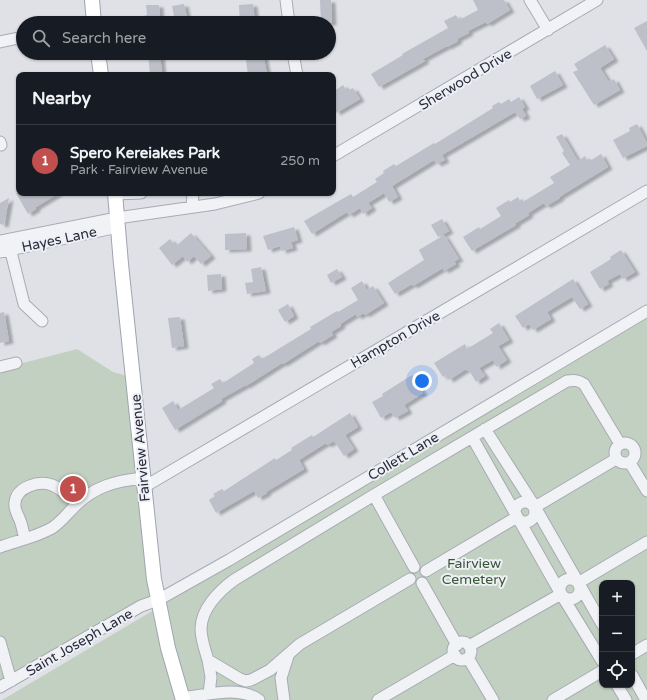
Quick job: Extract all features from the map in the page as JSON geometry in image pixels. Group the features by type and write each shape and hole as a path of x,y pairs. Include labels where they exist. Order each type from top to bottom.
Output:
{"main road":[{"path":"92,0 93,16"},
{"path":"99,60 101,72"},
{"name":"Fairview Avenue","path":"115,196 154,579 168,648 183,699"}],"street":[{"path":"286,0 288,16"},
{"path":"530,0 548,30"},
{"name":"Sherwood Drive","path":"336,151 598,0"},
{"path":"0,42 16,39"},
{"path":"294,60 296,72"},
{"name":"Hampton Drive","path":"144,482 647,191"},
{"path":"192,207 193,196"},
{"path":"117,222 192,207 215,204 247,196"},
{"name":"Hayes Lane","path":"4,246 117,222"},
{"path":"4,246 24,304 42,321"},
{"name":"Collett Lane","path":"158,600 229,560 647,311"},
{"path":"0,367 16,363"},
{"path":"209,694 211,677 202,636 202,621 207,608 226,586 239,576 567,381 579,381 588,390 620,444"},
{"path":"486,429 534,507 599,619"},
{"path":"472,437 561,594 599,656"},
{"path":"620,444 628,444 634,448 635,456 630,463 623,464 616,459 615,451 620,444"},
{"path":"534,507 616,459"},
{"path":"630,463 647,491"},
{"path":"0,547 52,528 94,490 116,481 144,482"},
{"path":"25,539 20,518 15,508 15,501 22,489 36,484 50,485 64,491 77,504"},
{"path":"374,495 414,567"},
{"path":"517,517 522,521 529,521 535,516 536,512 534,507"},
{"path":"426,572 517,517"},
{"path":"578,584 647,542"},
{"path":"421,566 426,572 427,577 422,583 415,584 410,579 409,573 414,567 421,566"},
{"path":"208,660 246,681 270,670 300,644 410,579"},
{"path":"378,700 456,650 464,643 469,646 471,652 465,660 460,659 456,650 422,583"},
{"path":"561,594 569,599 576,597 580,591 578,584"},
{"path":"469,646 561,594"},
{"name":"Saint Joseph Lane","path":"0,687 135,610 158,600"},
{"path":"0,642 11,681"},
{"path":"635,652 647,645"},
{"path":"284,700 281,678 289,652"},
{"path":"468,658 493,700"},
{"path":"553,700 599,673"},
{"path":"635,680 646,700"},
{"path":"619,688 626,700"},
{"path":"183,699 209,694 239,692 259,700"}],"green space":[{"name":"Fairview Cemetery","path":"647,318 647,700 2,700"},
{"path":"77,349 113,372 134,378 158,600 0,687 0,369"}],"building":[{"path":"320,0 331,0 332,16 321,16"},
{"path":"473,0 504,0 510,10 487,24 486,22 468,31 469,33 457,39 458,41 423,59 425,61 379,87 371,74 403,55 402,54 448,28 444,21 456,15 459,20 478,10"},
{"path":"184,4 187,16 174,16 172,6"},
{"path":"253,4 254,16 240,16 239,5"},
{"path":"146,5 159,5 160,16 144,16 147,15"},
{"path":"647,21 647,51 634,28"},
{"path":"605,45 614,59 600,68 609,82 614,79 620,90 594,105 573,72 578,70 574,64"},
{"path":"149,60 161,60 162,72 150,72"},
{"path":"246,60 264,60 266,72 248,72"},
{"path":"555,71 563,85 537,99 530,86"},
{"path":"343,85 347,91 353,88 360,99 336,113 336,90"},
{"path":"519,97 525,107 522,109 526,116 520,119 515,112 442,155 445,160 437,164 434,160 392,186 398,197 389,202 384,193 368,203 372,208 363,214 360,208 349,215 347,212 312,234 304,221 351,194 353,197 377,182 375,179 384,173 383,171 394,164 396,166 434,143 435,144 493,108 492,106 499,102 501,104 509,99 511,102"},
{"path":"637,124 647,143 647,146 623,158 613,140 630,131 629,128"},
{"path":"562,134 578,161 585,156 588,162 601,154 608,167 546,206 544,203 528,213 529,215 516,223 516,225 472,251 463,237 479,227 480,229 501,216 496,208 509,200 510,202 518,197 521,203 554,183 550,177 570,165 562,153 564,151 556,137"},
{"path":"18,196 54,196 36,207 36,209 28,214"},
{"path":"9,198 4,225 0,224 0,203"},
{"path":"442,219 449,231 438,237 431,225"},
{"path":"294,227 298,240 291,242 293,248 282,251 280,246 268,250 263,236"},
{"path":"191,233 211,256 201,264 194,256 187,262 183,256 172,265 159,248 170,239 176,246"},
{"path":"246,233 247,249 225,250 225,234"},
{"path":"444,235 459,259 454,261 456,264 444,271 443,268 413,286 412,284 395,294 388,283 424,260 419,250"},
{"path":"621,250 635,272 623,279 620,274 607,281 609,284 600,289 590,272 611,259 610,257"},
{"path":"261,267 266,291 247,294 245,283 253,282 251,269"},
{"path":"337,269 342,277 331,283 327,275"},
{"path":"221,274 222,289 208,291 207,275"},
{"path":"573,279 588,304 580,309 572,297 547,312 551,319 533,330 529,324 523,328 515,316"},
{"path":"362,281 367,290 373,286 384,303 365,315 364,313 357,317 356,314 340,324 341,326 331,332 333,335 320,343 319,341 246,386 221,399 222,401 175,430 162,408 173,401 178,410 214,388 211,384 220,379 223,383 254,363 252,359 259,355 262,359 311,329 310,327 358,300 351,288"},
{"path":"288,304 294,316 285,322 278,310"},
{"path":"4,312 9,341 0,343 0,313"},
{"path":"180,317 184,346 172,348 168,318"},
{"path":"499,323 509,340 498,346 507,360 496,367 493,360 479,368 485,376 476,382 469,370 467,371 466,369 449,380 446,375 443,377 434,363 465,344 467,349 493,333 490,329"},
{"path":"412,375 423,393 404,405 408,411 395,418 391,412 381,418 372,402"},
{"path":"350,413 358,427 345,435 354,449 344,456 334,441 327,445 326,443 299,460 304,469 266,492 267,493 258,498 254,491 216,513 209,500 215,496 213,494 222,489 224,491 275,458 276,460 292,450 291,448 312,435 313,437"}],"place":[{"name":"Spero Kereiakes Park","path":"73,489"}]}
